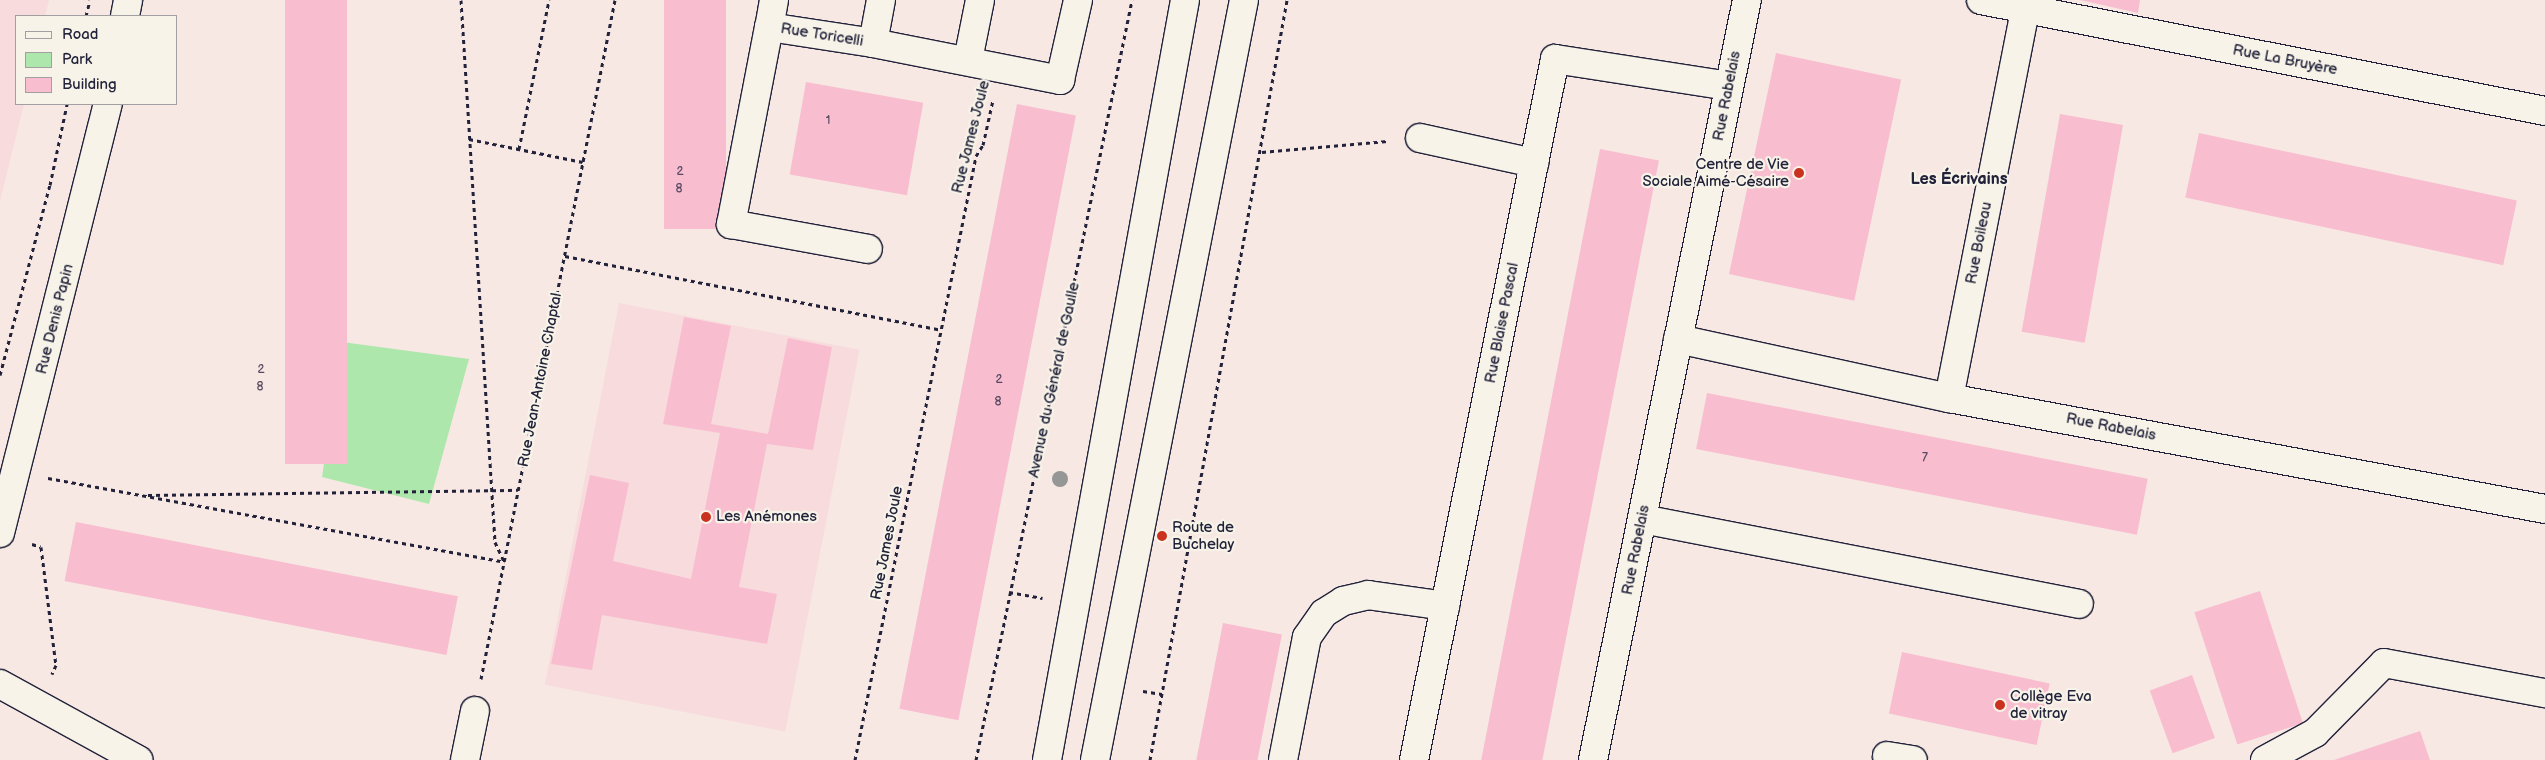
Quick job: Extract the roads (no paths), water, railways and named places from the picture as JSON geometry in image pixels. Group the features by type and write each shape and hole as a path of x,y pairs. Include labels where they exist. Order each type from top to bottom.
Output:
{"street":[{"path":"124,15 128,0"},
{"name":"Rue Toricelli","path":"774,0 769,27 872,42 1060,80 1078,0"},
{"name":"Rue Toricelli","path":"872,42 881,0"},
{"path":"968,60 980,0"},
{"path":"1047,760 1185,0"},
{"path":"1095,760 1244,0"},
{"name":"Rue Rabelais","path":"1593,760 1746,0"},
{"name":"Rue La Bruyère","path":"1981,0 2026,4 2545,111"},
{"name":"Rue Boileau","path":"1949,398 2026,4"},
{"path":"769,27 731,224 868,248"},
{"name":"Rue Blaise Pascal","path":"1414,760 1555,59 1729,86"},
{"name":"Rue Denis Papin","path":"12,537 17,472 108,105"},
{"path":"1420,138 1534,164"},
{"name":"Rue Rabelais","path":"1678,340 1949,398 2545,509"},
{"path":"1642,519 2079,604"},
{"path":"1283,760 1307,637 1324,613 1343,601 1368,595 1445,606"},
{"path":"2265,760 2315,734 2384,663 2545,693"},
{"path":"0,684 138,760"},
{"path":"465,760 475,711"}],"place":[{"name":"Centre de Vie Sociale Aimé-Césaire","path":"1799,173"},
{"name":"Les Anémones","path":"706,517"},
{"name":"Route de Buchelay","path":"1162,536"},
{"name":"Collège Eva de vitray","path":"2000,705"}],"district":[{"name":"Les Écrivains","path":"1959,180"}]}
